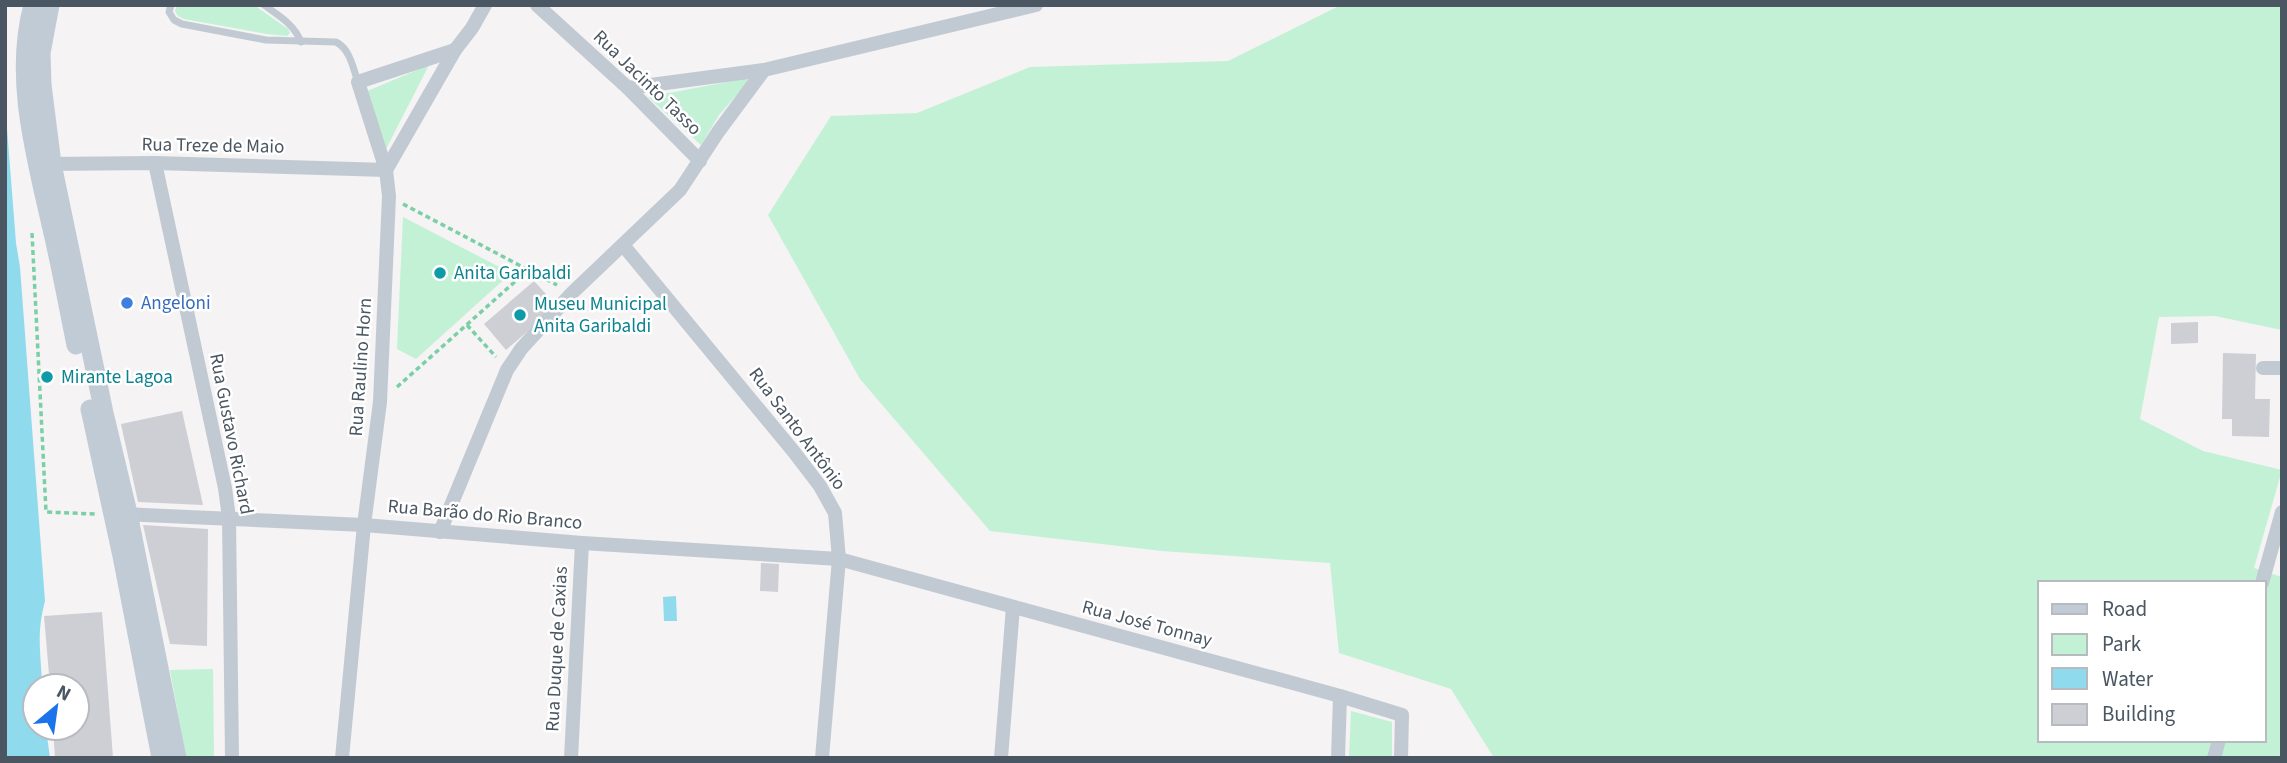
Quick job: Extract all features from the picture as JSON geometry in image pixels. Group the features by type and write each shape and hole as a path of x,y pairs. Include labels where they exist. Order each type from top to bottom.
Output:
{"main road":[{"path":"33,5 27,27 24,65 29,114 46,164 152,671 177,758"},
{"path":"46,164 41,53 50,5"},
{"path":"152,671 161,758"}],"street":[{"path":"386,170 455,50 485,5"},
{"name":"Rua Jacinto Tasso","path":"537,5 628,88 699,161"},
{"path":"628,88 764,69 1035,5"},
{"path":"358,82 455,50"},
{"path":"440,532 508,370 521,349 572,293 680,190 764,69"},
{"name":"Rua Raulino Horn","path":"342,758 364,524 380,402 389,196 386,170 358,82"},
{"name":"Rua Treze de Maio","path":"46,164 155,163 386,170"},
{"name":"Rua Gustavo Richard","path":"155,163 229,517 232,758"},
{"name":"Rua Santo Antônio","path":"623,245 820,486 835,513 839,559 822,758"},
{"path":"2263,368 2282,368"},
{"path":"2263,581 2282,512"},
{"name":"Rua Barão do Rio Branco","path":"121,514 364,524 582,543 839,559"},
{"name":"Rua Duque de Caxias","path":"570,758 582,543"},
{"name":"Rua José Tonnay","path":"839,559 1402,715 1401,758"},
{"path":"1002,758 1013,607"},
{"path":"1338,758 1340,696"}],"lane":[{"path":"171,5 169,12 174,20 182,24 266,40 336,42 347,52 358,82"},
{"path":"264,5 292,25 301,41"}],"path":[{"path":"389,196 572,293"},
{"path":"32,220 46,512 121,514"},
{"path":"380,402 528,270"},
{"path":"467,325 508,370"}],"green space":[{"path":"177,5 254,5 290,33 287,36 267,34 184,19 175,11"},
{"path":"1341,5 2282,5 2282,330 2215,316 2159,317 2140,419 2203,451 2282,470 2254,568 2282,577 2282,758 1494,758 1451,689 1339,653 1330,563 1162,551 990,531 860,379 768,215 831,116 917,113 1030,67 1228,61"},
{"path":"429,65 386,149 365,92"},
{"path":"748,78 747,83 719,115 701,145 648,97"},
{"path":"403,217 511,273 416,359 397,349"},
{"path":"213,669 214,758 186,758 170,670"},
{"path":"1351,711 1392,722 1392,758 1349,758"}],"water":[{"path":"5,103 45,601 40,634 41,672 21,672 21,742 48,742 50,758 5,758"},
{"path":"676,596 677,621 664,621 663,597"}],"building":[{"name":"Museu Municipal Anita Garibaldi","path":"534,281 557,306 506,350 484,324"},
{"path":"2198,322 2198,343 2171,344 2171,323"},
{"path":"2223,353 2256,354 2255,399 2270,399 2269,437 2232,436 2232,419 2222,419"},
{"path":"182,411 203,505 138,502 121,424"},
{"path":"143,525 208,529 207,646 170,644"},
{"path":"761,563 779,564 778,592 760,591"},
{"path":"102,612 113,758 55,758 54,742 91,742 91,672 49,672 44,616"}],"place":[{"name":"Anita Garibaldi","path":"440,273"},
{"name":"Angeloni","path":"127,303"},
{"name":"Museu Municipal Anita Garibaldi","path":"520,315"},
{"name":"Mirante Lagoa","path":"47,377"}]}
